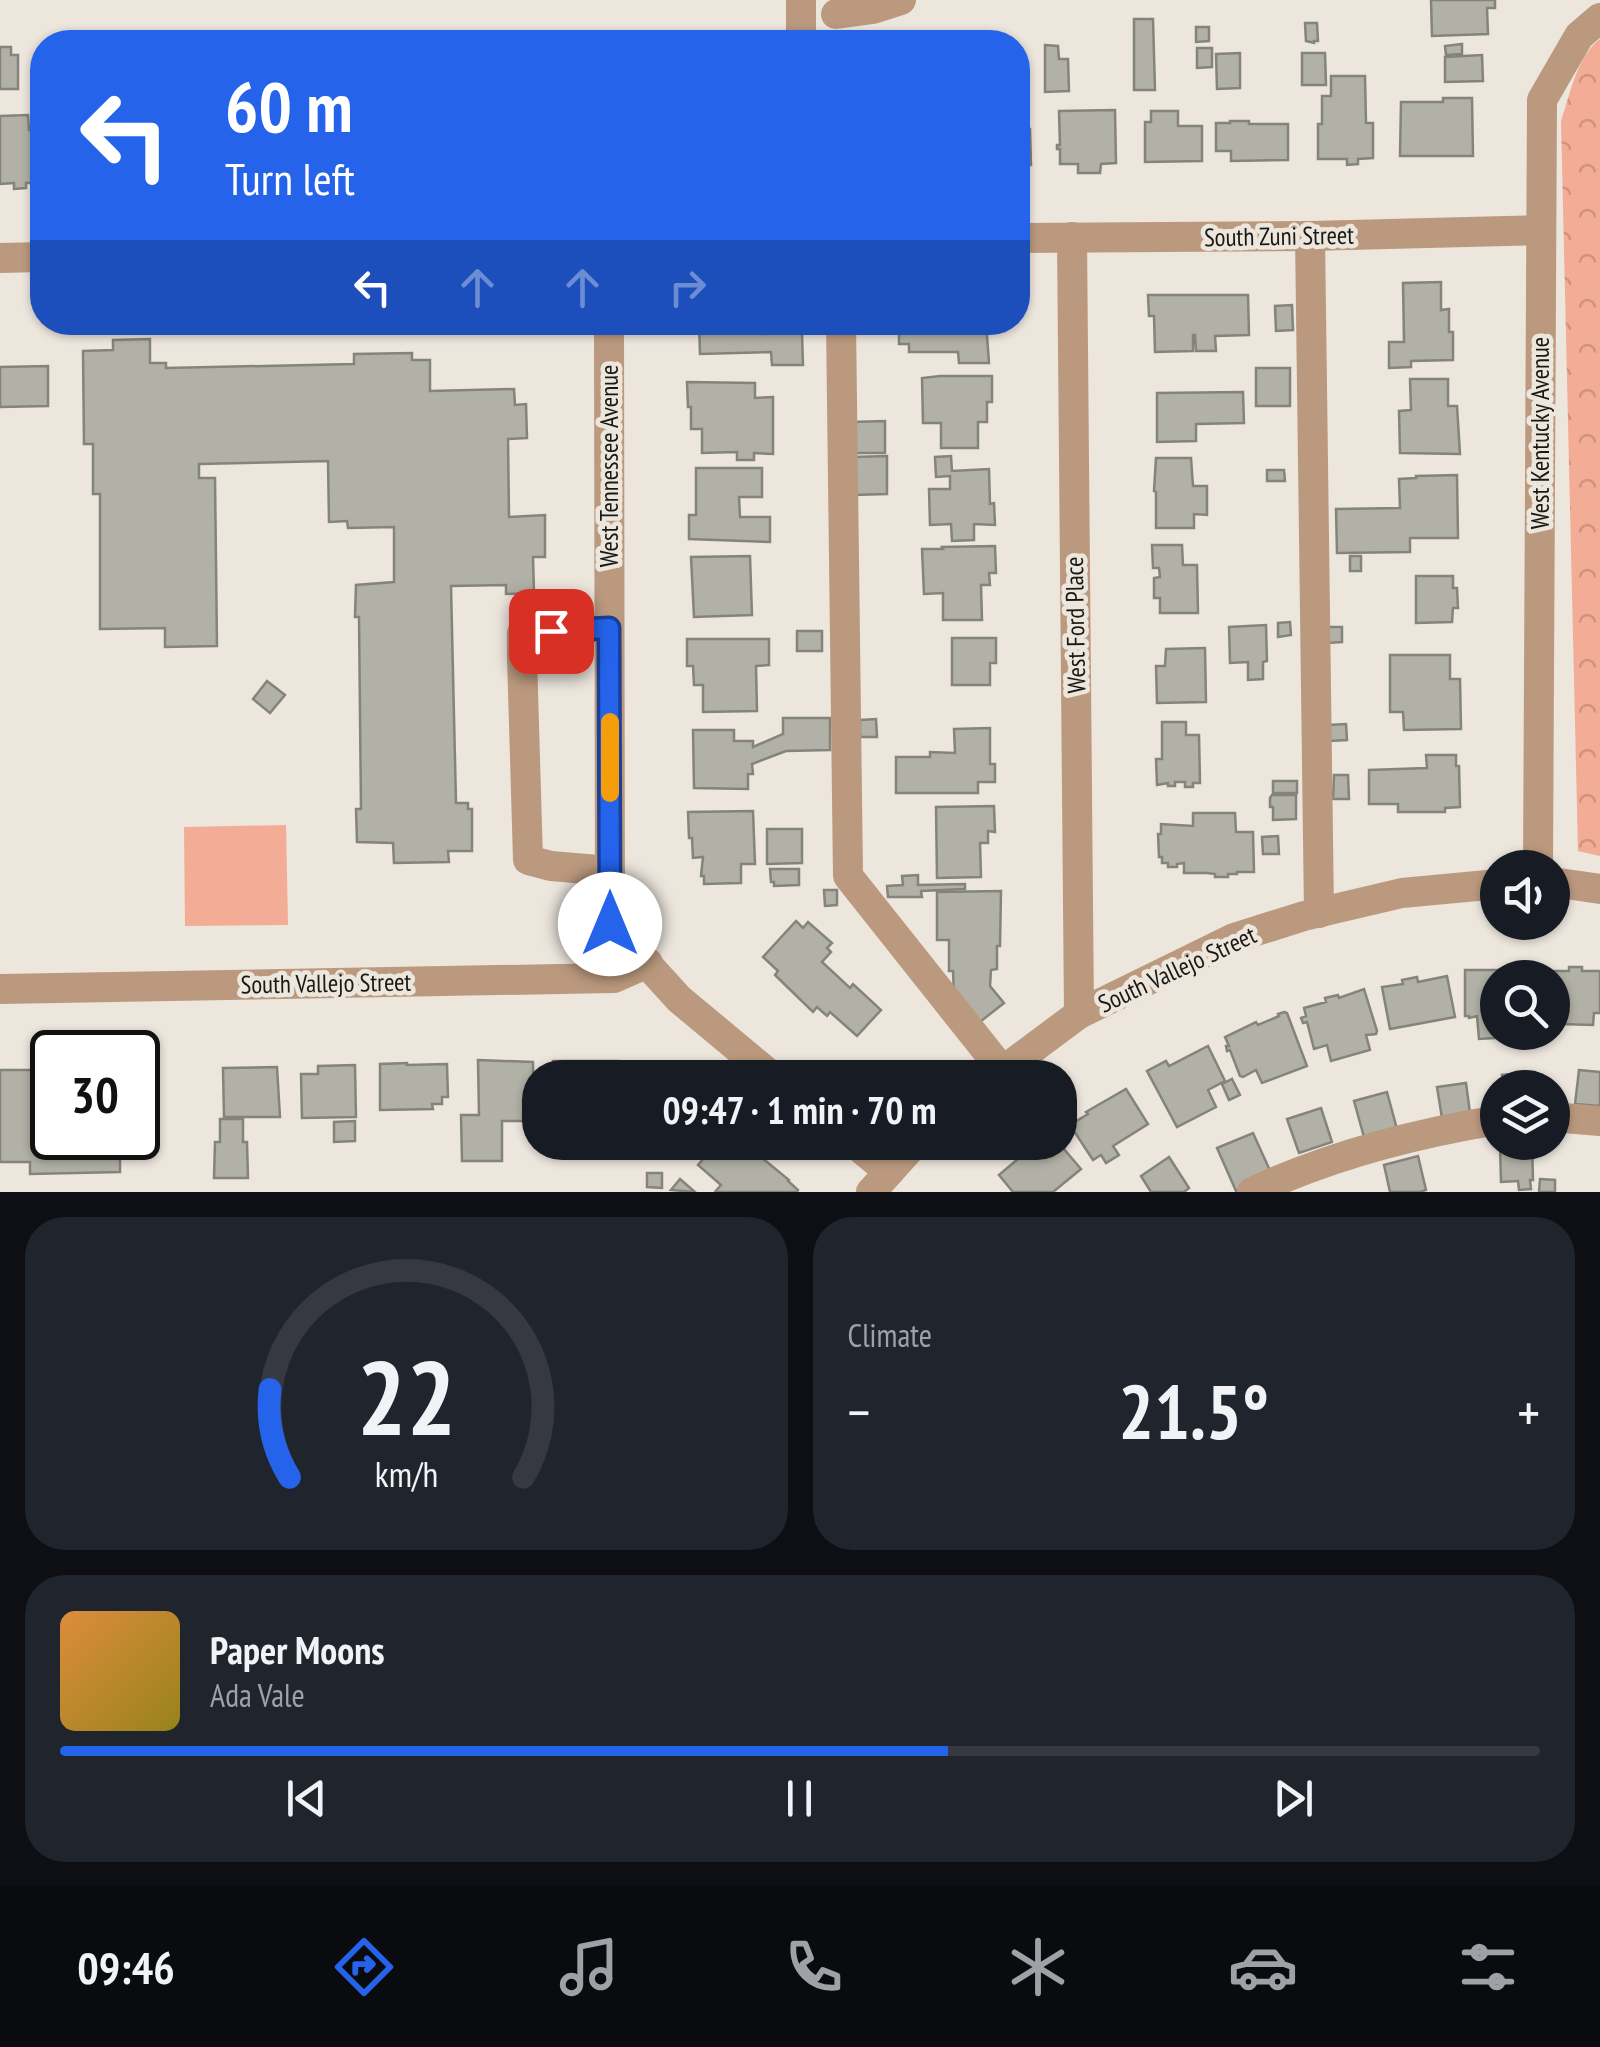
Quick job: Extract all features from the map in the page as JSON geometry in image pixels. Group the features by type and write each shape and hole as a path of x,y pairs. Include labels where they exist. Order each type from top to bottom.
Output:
{"street":[{"path":"800,0 801,30"},
{"path":"836,14 901,0"},
{"name":"West Kentucky Avenue","path":"1538,850 1542,100 1579,36 1600,18"},
{"name":"South Zuni Street","path":"1030,238 1542,230"},
{"path":"1310,236 1319,913"},
{"name":"West Ford Place","path":"1072,237 1079,1014"},
{"path":"0,258 30,257"},
{"name":"West Tennessee Avenue","path":"609,335 610,924 679,999 752,1060"},
{"path":"841,335 848,876 987,1060"},
{"path":"609,628 522,632 522,657 528,860 610,871"},
{"path":"1570,885 1600,890"},
{"name":"South Vallejo Street","path":"1017,1060 1079,1014 1234,938 1402,893 1480,886"},
{"name":"South Vallejo Street","path":"0,989 614,978 648,963"},
{"path":"1570,1119 1600,1120"},
{"path":"1252,1192 1354,1151 1480,1123"},
{"path":"865,1160 880,1182 900,1160"}],"green space":[{"path":"1600,39 1600,856 1578,851 1561,121 1585,55"},
{"path":"286,825 288,925 185,926 184,827"}],"building":[{"path":"1431,0 1495,0 1495,8 1487,8 1488,34 1432,36"},
{"path":"1134,19 1153,19 1155,90 1134,90"},
{"path":"1305,23 1317,23 1318,41 1306,41"},
{"path":"1196,27 1209,27 1209,41 1196,42"},
{"path":"1462,44 1462,54 1446,55 1445,46"},
{"path":"1045,45 1058,46 1059,59 1068,59 1069,91 1045,92"},
{"path":"0,47 11,47 11,55 18,55 18,89 0,89"},
{"path":"1197,48 1212,48 1212,67 1197,68"},
{"path":"1240,53 1240,88 1217,89 1216,54"},
{"path":"1302,53 1325,53 1326,85 1302,85"},
{"path":"1482,55 1483,81 1445,82 1445,57"},
{"path":"1331,76 1365,76 1366,123 1373,123 1373,158 1347,165 1347,159 1318,159 1322,96 1331,96"},
{"path":"1443,98 1472,98 1473,156 1400,156 1401,102 1443,102"},
{"path":"1115,110 1116,163 1101,164 1100,173 1078,173 1078,164 1060,164 1059,111"},
{"path":"1151,111 1178,111 1178,126 1202,126 1202,161 1145,162 1145,122 1151,122"},
{"path":"28,115 30,183 26,183 26,188 14,189 14,183 0,184 0,116"},
{"path":"1216,123 1288,124 1288,160 1231,161 1231,151 1216,151"},
{"path":"1441,282 1441,310 1449,309 1449,332 1453,332 1453,360 1411,361 1411,367 1389,368 1389,342 1404,342 1403,283"},
{"path":"1148,295 1248,295 1249,335 1215,336 1216,351 1196,351 1193,335 1193,351 1155,352 1154,316 1149,316"},
{"path":"1292,305 1293,330 1276,331 1275,306"},
{"path":"699,335 802,335 803,365 772,365 771,352 700,354"},
{"path":"899,335 987,335 989,363 959,363 958,352 909,352 909,344 899,344"},
{"path":"150,339 150,363 166,363 166,368 354,364 354,354 412,353 412,360 430,360 430,391 514,389 515,405 526,404 527,438 508,439 509,517 545,515 545,557 533,557 534,593 506,594 506,585 451,586 456,803 468,803 468,809 472,809 472,851 448,851 449,862 394,863 393,843 357,842 356,809 361,809 356,585 394,582 394,527 348,528 347,521 329,522 328,461 199,464 199,478 215,478 217,646 165,647 165,628 100,629 100,494 93,494 93,444 84,444 83,351 113,350 113,340"},
{"path":"48,366 48,406 0,407 0,367"},
{"path":"1256,368 1290,368 1290,406 1256,406"},
{"path":"992,376 987,422 978,422 978,448 941,448 941,423 923,423 922,378"},
{"path":"1410,379 1448,379 1448,406 1457,406 1460,454 1400,453 1399,411 1411,410"},
{"path":"687,382 755,383 755,398 773,397 773,454 754,453 754,460 737,460 737,452 702,453 702,429 691,429"},
{"path":"1243,392 1244,423 1196,424 1196,441 1157,442 1157,393"},
{"path":"885,421 885,453 853,453 852,422"},
{"path":"887,456 887,494 853,495 852,457"},
{"path":"951,456 952,471 989,469 995,525 974,524 974,540 952,541 951,524 930,525 929,489 950,489 950,476 936,477 935,457"},
{"path":"1156,458 1191,458 1193,486 1207,486 1207,515 1194,514 1194,528 1156,528"},
{"path":"696,468 762,468 762,497 739,497 740,517 770,517 770,542 689,539 689,515 696,515"},
{"path":"1267,470 1284,470 1285,481 1267,481"},
{"path":"1457,475 1458,538 1410,538 1410,552 1337,553 1336,509 1400,508 1399,479"},
{"path":"1152,545 1182,545 1183,565 1197,565 1198,613 1160,613 1160,598 1154,598 1154,578 1160,577 1159,568 1153,568"},
{"path":"995,546 996,573 989,573 990,585 981,585 982,620 943,620 943,593 924,594 922,549"},
{"path":"750,556 752,615 694,617 691,557"},
{"path":"1350,556 1361,556 1361,571 1350,571"},
{"path":"1416,576 1453,576 1458,608 1453,608 1452,622 1416,623"},
{"path":"1290,622 1291,635 1278,637 1278,623"},
{"path":"1266,625 1263,679 1248,680 1248,662 1230,663 1229,627"},
{"path":"1328,627 1342,627 1342,642 1328,643"},
{"path":"797,631 822,631 822,651 797,651"},
{"path":"952,638 996,638 996,663 990,663 990,685 952,685"},
{"path":"687,639 769,639 769,665 756,666 757,711 703,712 703,685 694,685 693,666 687,666"},
{"path":"1205,648 1206,702 1157,703 1156,666 1165,666 1166,649"},
{"path":"1390,655 1450,655 1450,679 1460,679 1461,729 1404,730 1403,712 1390,712"},
{"path":"267,681 285,695 270,713 253,699"},
{"path":"783,718 830,718 830,750 786,751 752,764 748,789 694,788 693,730 734,730 734,741 753,741 753,747 783,734"},
{"path":"876,719 877,737 860,737 860,720"},
{"path":"1162,722 1186,722 1186,735 1199,735 1200,783 1193,783 1193,787 1185,787 1185,782 1157,785 1156,759 1162,759"},
{"path":"1346,724 1347,740 1330,741 1329,725"},
{"path":"990,728 990,764 995,764 995,782 978,782 978,793 896,793 896,757 955,753 954,729"},
{"path":"1426,755 1456,755 1460,807 1445,808 1445,812 1398,812 1398,804 1369,804 1369,770 1427,768"},
{"path":"1334,775 1348,775 1349,799 1333,799"},
{"path":"1273,781 1297,781 1297,793 1273,793"},
{"path":"1272,795 1296,795 1296,819 1273,820"},
{"path":"994,806 995,832 988,831 988,843 980,843 981,877 937,878 936,807"},
{"path":"753,811 755,864 741,864 741,883 704,884 703,857 693,858 688,812"},
{"path":"1193,813 1235,813 1236,832 1253,832 1254,872 1215,877 1184,873 1184,863 1168,867 1168,863 1162,863 1158,834 1161,824 1193,826"},
{"path":"767,829 802,829 802,863 767,864"},
{"path":"1278,836 1279,854 1263,854 1262,837"},
{"path":"770,869 799,869 799,885 774,886"},
{"path":"918,875 918,885 965,884 965,889 921,891 922,897 888,897 887,886 903,885 902,876"},
{"path":"824,890 837,890 837,905 825,906"},
{"path":"1001,891 1000,946 990,986 1004,1003 976,1025 954,997 949,940 937,940 937,892"},
{"path":"796,921 803,928 808,922 832,943 827,948 831,952 822,962 881,1010 857,1036 830,1012 827,1016 817,1007 813,1012 775,975 778,971 763,957"},
{"path":"1570,967 1600,971 1600,1013 1594,1013 1593,1025 1570,1024"},
{"path":"1465,970 1480,970 1480,1039 1477,1016 1465,1016"},
{"path":"1447,976 1455,1017 1390,1029 1382,987 1417,977 1418,982"},
{"path":"1364,989 1377,1031 1366,1035 1370,1050 1331,1061 1327,1045 1314,1049 1307,1022 1303,1023 1301,1018 1306,1016 1304,1008 1326,1002 1325,998 1339,998"},
{"path":"1284,1012 1307,1066 1262,1083 1256,1070 1240,1076 1230,1050 1227,1051 1225,1037"},
{"path":"1208,1046 1225,1081 1208,1090 1216,1107 1177,1127 1147,1071 1166,1061 1169,1066"},
{"path":"478,1060 522,1062 522,1121 502,1121 502,1161 462,1161 461,1115 479,1115"},
{"path":"380,1064 447,1064 448,1097 442,1097 442,1104 432,1104 433,1109 380,1110"},
{"path":"355,1065 356,1117 302,1118 301,1074 318,1074 318,1066"},
{"path":"277,1067 280,1117 224,1117 223,1068"},
{"path":"0,1070 30,1070 30,1160 120,1160 120,1172 30,1174 30,1162 0,1162"},
{"path":"1579,1070 1600,1072 1600,1106 1575,1104"},
{"path":"1232,1079 1240,1095 1229,1100 1222,1084"},
{"path":"1466,1083 1470,1113 1442,1118 1437,1087"},
{"path":"1126,1089 1148,1124 1113,1146 1119,1155 1106,1163 1101,1155 1093,1160 1077,1136 1077,1121"},
{"path":"1387,1092 1397,1129 1364,1137 1354,1101"},
{"path":"1321,1108 1332,1142 1299,1153 1287,1119"},
{"path":"220,1119 243,1119 248,1178 214,1178"},
{"path":"355,1121 355,1141 334,1142 334,1122"},
{"path":"1253,1133 1272,1175 1236,1191 1217,1148"},
{"path":"1418,1156 1426,1190 1390,1192 1384,1165"},
{"path":"1169,1157 1189,1188 1184,1192 1151,1192 1141,1176"},
{"path":"702,1160 765,1160 798,1190 715,1192 721,1185 698,1165"},
{"path":"1017,1160 1073,1160 1081,1169 1053,1192 1013,1192 999,1175"},
{"path":"1500,1160 1532,1160 1531,1189 1519,1190 1518,1181 1501,1182"},
{"path":"647,1173 662,1173 662,1188 647,1187"},
{"path":"680,1179 695,1192 671,1190"},
{"path":"1540,1179 1555,1180 1555,1192 1539,1192"}],"slow traffic":[{"path":"610,722 610,793"}],"route":[{"path":"551,631 609,628 610,924"}]}
